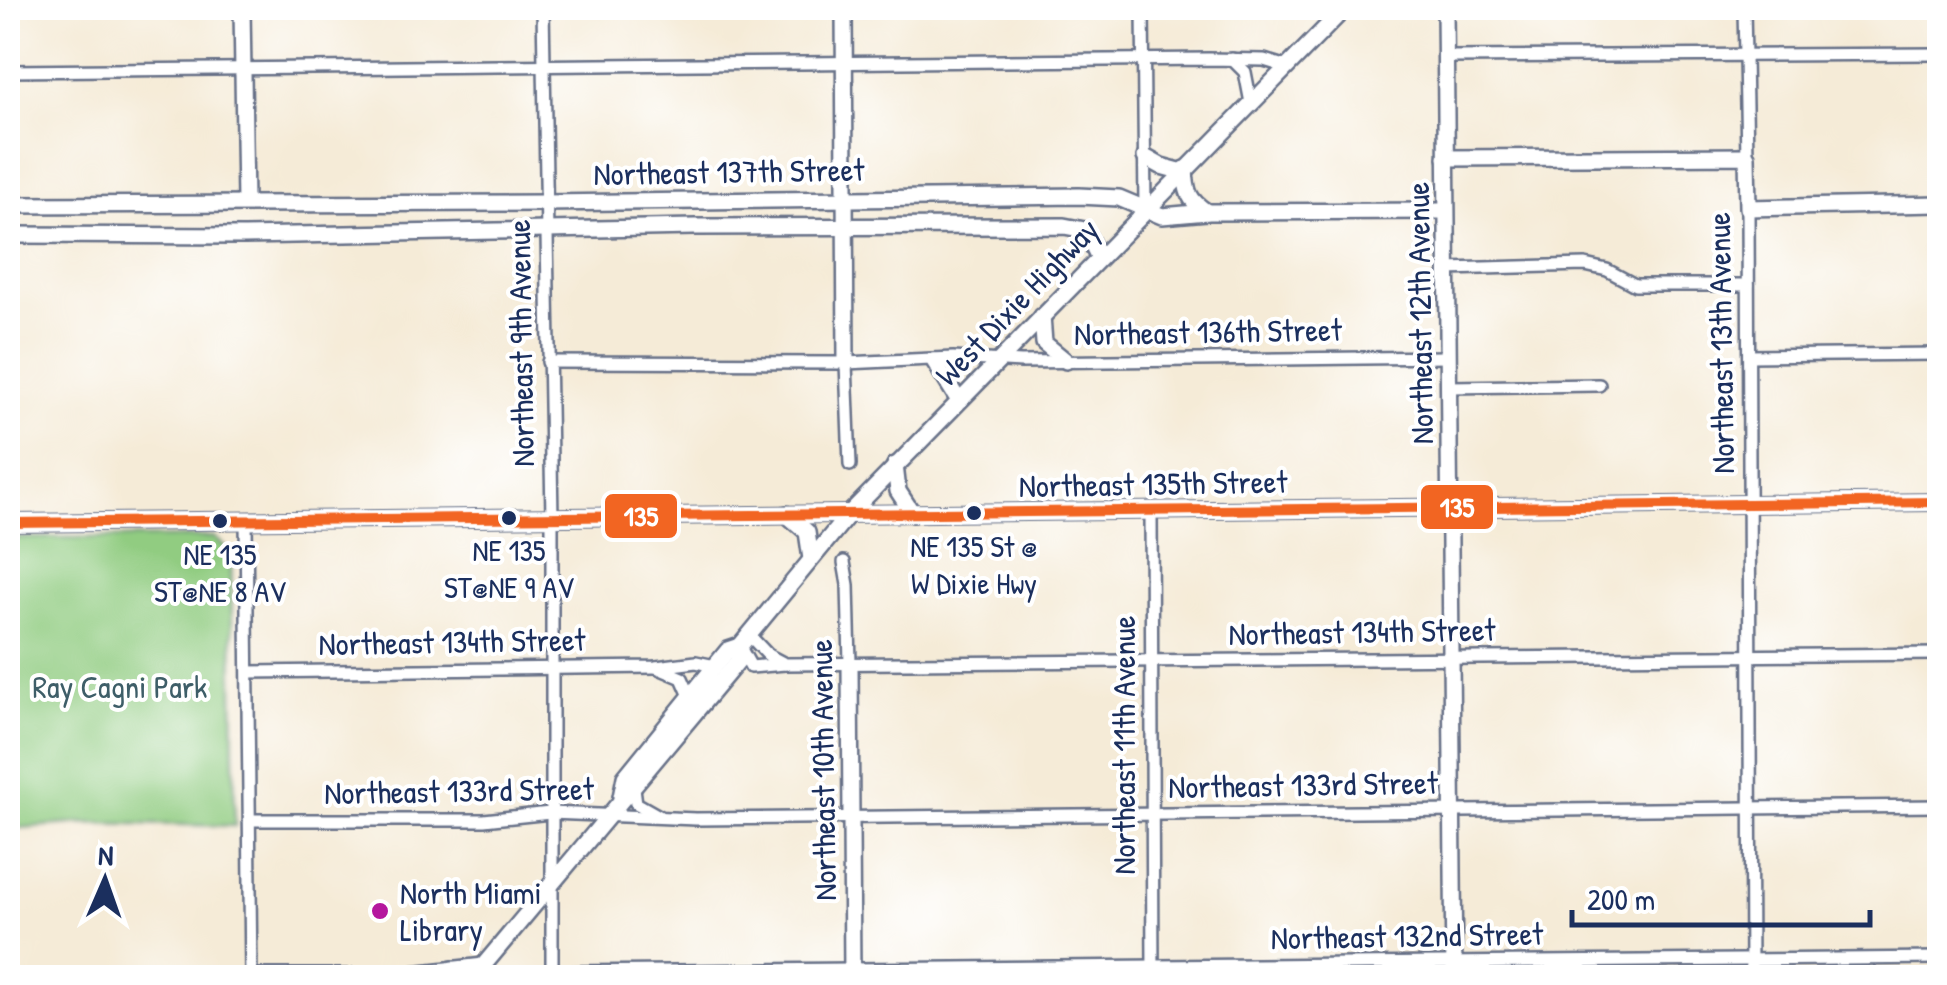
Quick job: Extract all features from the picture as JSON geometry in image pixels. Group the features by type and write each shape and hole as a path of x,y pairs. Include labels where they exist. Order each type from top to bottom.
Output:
{"street":[{"path":"242,8 245,202"},
{"name":"Northeast 9th Avenue","path":"543,8 552,517 552,976"},
{"path":"844,8 850,465"},
{"path":"1144,8 1145,210"},
{"name":"West Dixie Highway","path":"628,793 624,777 714,666 728,650 745,640 848,515 1345,8"},
{"name":"Northeast 12th Avenue","path":"1445,8 1454,970"},
{"name":"Northeast 13th Avenue","path":"1744,8 1752,978"},
{"path":"1446,57 1940,54"},
{"path":"8,70 1232,59 1264,60 1287,66"},
{"path":"1232,59 1245,72 1251,103"},
{"path":"1446,158 1747,156"},
{"path":"1145,157 1161,166 1184,170 1186,193 1207,212"},
{"name":"Northeast 137th Street","path":"8,205 1105,197 1119,198 1162,216 1196,216 1207,212 1446,211"},
{"path":"419,204 420,231"},
{"path":"1748,208 1940,204"},
{"path":"94,205 95,236"},
{"name":"Northeast 137th Street","path":"8,235 1077,227 1088,233 1099,258"},
{"path":"1447,269 1585,265 1607,270 1635,285 1748,285"},
{"path":"1042,316 1044,344 1066,361"},
{"path":"1749,356 1940,354"},
{"name":"Northeast 136th Street","path":"548,362 1448,357"},
{"path":"934,361 958,401"},
{"path":"1449,387 1599,385"},
{"path":"895,465 898,491 913,514"},
{"name":"Northeast 135th Street","path":"8,522 1940,502"},
{"name":"Northeast 11th Avenue","path":"1151,511 1153,972"},
{"path":"786,514 807,532 811,559"},
{"path":"246,521 251,976 411,976 456,973 484,964"},
{"name":"Northeast 10th Avenue","path":"844,562 849,593 852,974"},
{"path":"745,640 785,664"},
{"name":"West Dixie Highway","path":"473,978 738,661 745,640"},
{"name":"Northeast 134th Street","path":"745,640 751,667 1940,654"},
{"name":"Northeast 134th Street","path":"249,672 656,667 696,662 714,666"},
{"path":"656,667 682,678 690,696"},
{"name":"Northeast 133rd Street","path":"628,793 636,802 668,819"},
{"name":"Northeast 133rd Street","path":"250,820 484,820 550,814 668,819 1940,806"},
{"name":"Northeast 132nd Street","path":"516,978 566,972 1454,970 1940,958"}],"green space":[{"name":"Ray Cagni Park","path":"214,537 231,552 235,826 82,823 8,829 8,538"}],"transit line":[{"name":"135","path":"8,523 1940,502"}],"place":[{"name":"NE 135 St @ W Dixie Hwy","path":"974,513"},
{"name":"NE 135 ST@NE 9 AV","path":"509,518"},
{"name":"NE 135 ST@NE 8 AV","path":"220,521"},
{"name":"North Miami Library","path":"380,911"}]}
